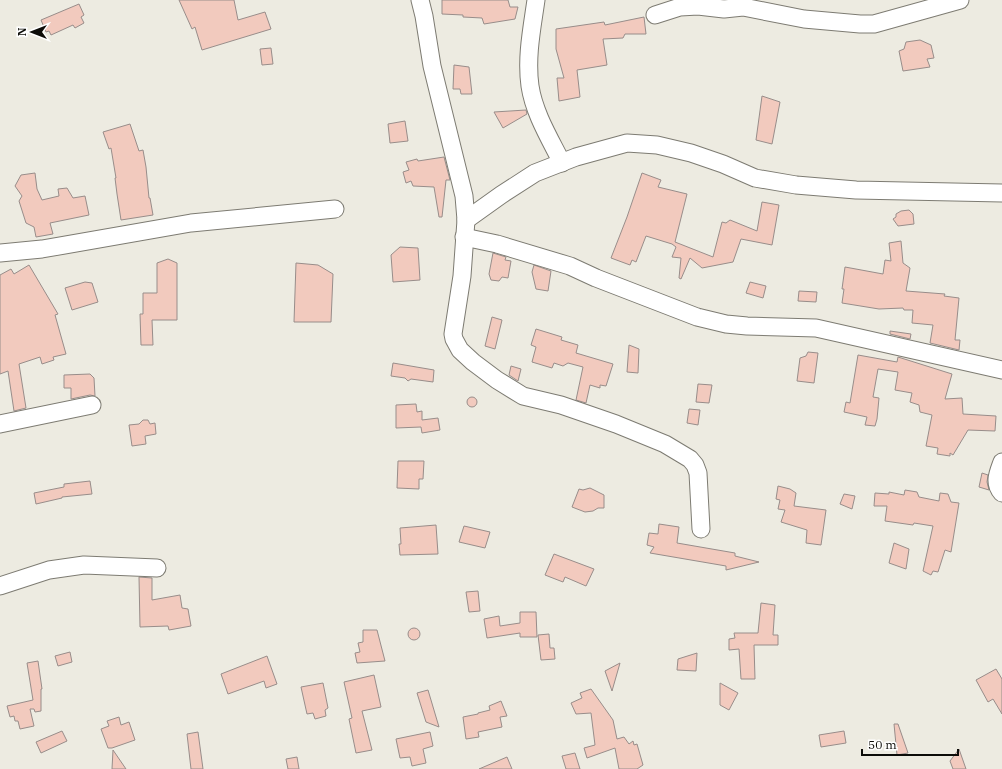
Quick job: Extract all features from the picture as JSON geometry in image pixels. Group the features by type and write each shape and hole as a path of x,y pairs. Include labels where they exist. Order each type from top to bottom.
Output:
{"street":[{"path":"420,0 432,66 464,196 466,220 462,276 454,339 460,350 473,362 496,380 522,396 561,405 616,424 665,444 690,459 695,465 698,473 701,529"},
{"path":"536,0 529,45 528,72 530,88 545,130 562,163"},
{"path":"656,15 680,7 698,6 724,9 743,7 804,19 874,24 960,0"},
{"path":"466,220 535,173 576,157 627,143 657,145 691,153 723,164 755,178 796,185 856,190 1002,193"},
{"path":"0,253 42,249 191,223 335,209"},
{"path":"464,237 496,244 570,266 596,278 697,316 726,324 816,328 1002,370"},
{"path":"0,424 92,405"},
{"path":"1002,462 998,472 997,483 1002,492"},
{"path":"0,586 49,570 84,565 157,568"}],"building":[{"path":"179,0 234,0 238,20 265,12 271,29 202,50 195,27 192,29"},
{"path":"442,0 508,0 510,7 518,7 515,19 484,24 482,18 442,14"},
{"path":"79,4 84,15 81,17 84,23 75,28 73,25 51,35 49,31 46,32 41,20"},
{"path":"644,17 646,34 625,34 623,38 603,39 607,65 577,70 580,97 559,101 557,78 564,78 556,49 556,29 604,22 605,25"},
{"path":"920,40 931,45 934,58 927,59 930,67 903,71 899,51 904,49 906,42"},
{"path":"271,48 273,64 262,65 260,49"},
{"path":"454,65 469,67 472,94 461,94 460,89 453,89"},
{"path":"762,96 780,102 772,144 756,140"},
{"path":"526,110 527,114 503,128 494,112"},
{"path":"405,121 408,141 390,143 388,124"},
{"path":"130,124 139,151 143,150 149,198 153,215 121,220 111,148 109,149 103,132"},
{"path":"444,157 450,180 446,180 442,217 439,217 434,187 413,186 411,181 406,183 403,172 409,170 406,162 417,159 418,161"},
{"path":"35,173 37,189 42,200 59,196 58,189 67,188 73,198 85,196 89,215 50,223 53,234 36,237 34,227 26,223 19,201 22,196 15,186 21,175"},
{"path":"642,173 661,180 658,187 687,194 675,242 713,257 722,222 726,223 730,220 757,231 762,202 779,205 772,245 741,239 733,262 702,268 690,258 681,279 679,278 681,258 672,257 676,247 672,244 646,236 636,262 632,260 630,265 611,258"},
{"path":"909,210 913,214 914,224 898,226 893,219 896,217 896,214 901,211"},
{"path":"901,241 903,263 910,268 906,291 945,294 944,296 959,298 955,340 960,340 959,350 930,343 933,325 912,323 913,310 904,310 903,308 879,309 842,303 845,267 883,274 885,260 891,261 889,243"},
{"path":"400,247 418,248 420,280 393,282 391,255"},
{"path":"493,253 506,257 505,260 511,261 508,278 502,277 499,281 491,280 489,274"},
{"path":"168,259 177,263 177,320 152,320 153,345 141,345 140,314 143,314 143,293 157,293 157,263"},
{"path":"296,263 318,265 333,274 331,322 294,322"},
{"path":"29,265 58,314 55,315 66,354 53,357 54,360 42,364 40,357 19,364 26,408 14,411 8,371 0,374 0,275 11,269 14,274"},
{"path":"534,265 551,271 548,291 536,289 532,272"},
{"path":"85,282 92,283 98,302 72,310 65,288"},
{"path":"750,282 766,286 763,298 746,293"},
{"path":"799,291 817,292 816,302 798,301"},
{"path":"492,317 502,320 495,349 485,346"},
{"path":"536,329 562,337 561,340 578,345 576,353 613,364 606,386 600,385 600,388 590,385 586,403 576,400 583,367 568,363 563,366 554,363 552,368 532,362 536,347 531,345"},
{"path":"890,331 911,334 910,339 890,334"},
{"path":"629,345 639,349 638,373 627,372"},
{"path":"808,352 818,353 814,383 797,381 800,358 806,356"},
{"path":"858,355 897,362 898,357 952,374 945,399 962,398 963,414 996,416 995,431 968,430 953,455 950,453 950,456 937,454 938,448 926,446 932,415 920,412 919,405 910,402 912,393 895,390 898,372 878,369 873,397 879,398 877,419 875,426 865,425 867,417 844,412 846,402 850,403"},
{"path":"393,363 434,370 433,382 411,379 408,381 405,378 391,376"},
{"path":"511,366 521,369 518,381 509,375"},
{"path":"90,374 94,378 95,396 90,395 71,399 71,388 64,388 64,375"},
{"path":"698,384 712,385 709,403 696,402"},
{"path":"470,397 474,397 476,398 476,406 470,407 467,404 467,400"},
{"path":"416,404 417,412 422,411 422,420 438,418 440,430 422,433 421,427 396,428 396,405"},
{"path":"689,409 700,410 698,425 687,423"},
{"path":"143,420 148,420 150,424 155,423 156,434 145,436 146,444 132,446 129,425 139,424"},
{"path":"398,461 424,461 423,479 419,479 419,489 397,488"},
{"path":"982,473 988,475 987,482 989,490 979,487"},
{"path":"90,481 92,494 62,497 36,504 34,493 64,487 64,484"},
{"path":"778,486 790,489 796,493 794,506 826,510 821,545 806,543 807,530 781,522 785,510 778,509 780,500 776,499"},
{"path":"590,488 604,495 604,508 598,508 593,511 585,512 572,507 579,489 583,490"},
{"path":"905,490 917,492 919,497 939,501 940,493 948,494 951,502 959,503 951,552 945,550 938,572 933,571 931,575 923,571 933,526 885,521 887,506 874,506 875,493 889,494 889,492 904,495"},
{"path":"844,494 855,496 852,509 840,504"},
{"path":"659,524 679,527 677,543 735,553 735,556 759,562 726,570 726,566 650,553 654,547 647,545 649,533 658,534"},
{"path":"436,525 438,554 400,555 400,528"},
{"path":"464,526 490,532 485,548 459,542"},
{"path":"894,543 909,549 906,569 889,563"},
{"path":"554,554 594,569 586,586 565,577 563,582 545,575"},
{"path":"139,577 152,578 152,600 180,595 182,608 188,609 191,626 169,630 168,626 140,627"},
{"path":"478,591 480,611 469,612 466,592"},
{"path":"761,603 775,605 773,635 778,635 778,645 754,645 755,679 741,679 739,649 729,650 729,639 735,638 734,633 758,633"},
{"path":"520,612 536,612 537,637 520,637 520,633 487,638 484,619 499,616 500,626 520,623"},
{"path":"412,628 416,628 420,634 416,640 412,640 408,636 408,632"},
{"path":"363,630 377,630 385,661 357,663 355,653 360,652 358,643 363,642"},
{"path":"549,634 550,648 554,648 555,659 541,660 538,635"},
{"path":"70,652 72,662 58,666 55,656"},
{"path":"697,653 696,671 677,670 678,659"},
{"path":"267,656 277,684 266,688 264,681 228,694 221,674"},
{"path":"38,661 42,689 41,711 35,712 34,709 30,709 34,726 20,729 18,721 15,721 14,716 10,717 7,706 33,700 27,663"},
{"path":"620,663 612,691 605,671"},
{"path":"996,669 1002,679 1002,714 993,699 988,702 976,680"},
{"path":"374,675 381,707 362,711 372,750 356,753 349,719 352,718 344,682"},
{"path":"323,683 328,708 325,710 326,716 315,719 313,713 307,714 301,687"},
{"path":"720,683 738,693 729,710 720,705"},
{"path":"591,689 613,720 617,739 624,737 629,744 633,741 634,745 637,744 643,765 637,769 619,769 615,748 587,758 584,748 595,745 591,713 576,714 571,703 582,698 580,693"},
{"path":"428,690 439,727 426,722 417,693"},
{"path":"501,701 507,716 500,717 502,727 478,732 479,737 466,739 463,717 490,710 489,706"},
{"path":"119,717 121,725 129,722 135,740 108,748 101,729 109,726 107,721"},
{"path":"894,724 898,724 908,753 897,755"},
{"path":"62,731 67,741 41,753 36,742"},
{"path":"844,731 846,743 821,747 819,735"},
{"path":"198,732 203,769 191,769 187,734"},
{"path":"430,732 433,746 423,749 426,763 412,766 410,757 400,758 396,739"},
{"path":"959,749 966,769 953,769 950,761"},
{"path":"113,750 126,769 112,769"},
{"path":"575,753 580,769 566,769 562,756"},
{"path":"297,757 299,769 288,769 286,759"},
{"path":"507,757 512,769 479,769"}]}
